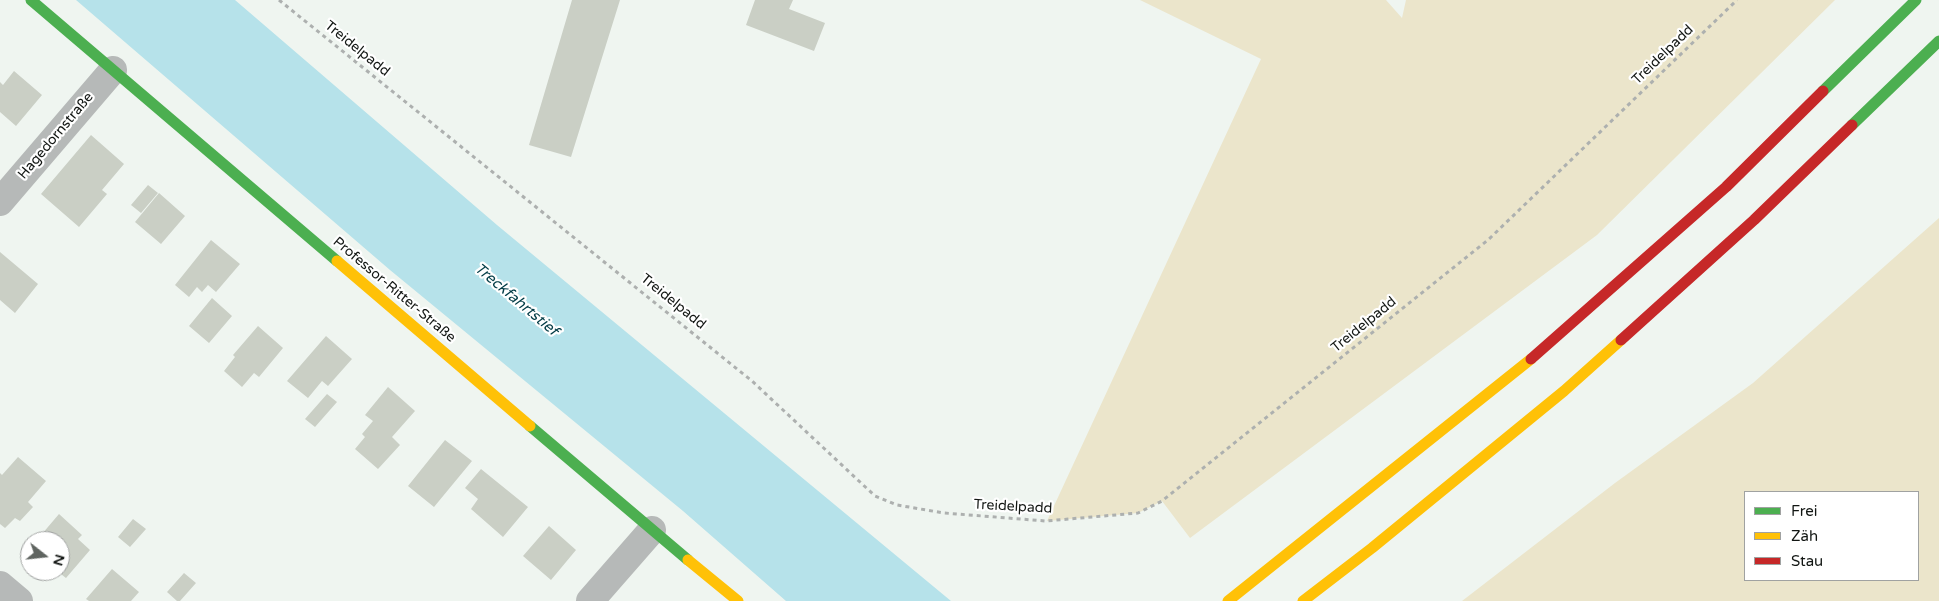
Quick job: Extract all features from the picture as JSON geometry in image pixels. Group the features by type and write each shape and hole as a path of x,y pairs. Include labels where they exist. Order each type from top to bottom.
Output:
{"main road":[{"name":"Professor-Ritter-Straße","path":"31,0 652,530 738,601"},
{"path":"1228,601 1345,510 1543,349 1726,187 1916,0"},
{"path":"1303,601 1372,548 1571,384 1754,220 1939,41"}],"street":[{"name":"Hagedornstraße","path":"0,202 112,70"},
{"path":"590,601 652,530"},
{"path":"0,585 20,601"}],"path":[{"name":"Treidelpadd","path":"279,0 752,381 875,496 897,505 944,513 1046,521 1138,513 1162,501 1488,240 1737,0"}],"shaded area":[{"path":"1140,0 1386,0 1402,18 1406,0 1835,0 1597,235 1190,538 1162,501 1138,513 1047,521 1261,59"},
{"path":"1939,218 1939,601 1462,601 1615,483 1753,383"}],"water":[{"name":"Treckfahrtstief","path":"76,0 235,0 497,225 951,601 786,601 683,511 390,270"}],"building":[{"path":"572,0 620,0 571,157 529,145"},
{"path":"755,0 793,0 789,9 825,23 814,51 746,25"},
{"path":"14,71 42,95 16,126 0,112 0,82 3,85"},
{"path":"91,135 124,164 102,190 107,194 79,227 41,194"},
{"path":"148,185 158,193 141,213 131,205"},
{"path":"159,193 185,216 161,244 135,222"},
{"path":"211,240 240,264 216,292 208,285 202,292 197,287 189,297 175,285"},
{"path":"0,252 38,284 15,313 0,300"},
{"path":"212,298 232,316 209,343 189,326"},
{"path":"258,326 283,348 259,377 254,373 242,387 224,371 235,357 233,355"},
{"path":"326,336 352,359 328,386 322,381 308,398 287,381"},
{"path":"388,387 415,411 392,437 400,445 378,469 355,449 365,437 362,434 373,421 365,415"},
{"path":"327,394 337,402 315,427 305,419"},
{"path":"445,440 472,461 434,507 408,486"},
{"path":"18,457 46,481 28,502 33,507 20,521 15,518 5,528 0,524 0,473 2,475"},
{"path":"481,469 528,507 503,537 471,509 478,499 465,488"},
{"path":"59,514 82,535 78,539 90,550 70,573 70,531 45,531"},
{"path":"133,519 146,529 130,547 118,537"},
{"path":"549,526 576,550 551,580 523,556"},
{"path":"112,569 139,592 131,601 89,601 86,599"},
{"path":"184,573 196,583 180,601 177,601 167,592"}],"traffic: fast":[{"path":"31,0 337,261"},
{"path":"1823,91 1916,0"},
{"path":"1852,125 1939,41"},
{"path":"530,426 688,560"}],"traffic: slow":[{"path":"337,261 530,426"},
{"path":"1303,601 1372,548 1564,391 1621,340"},
{"path":"1228,601 1531,359"},
{"path":"688,560 738,601"}],"traffic: jam":[{"path":"1531,359 1726,187 1823,91"},
{"path":"1621,340 1754,220 1852,125"}]}
